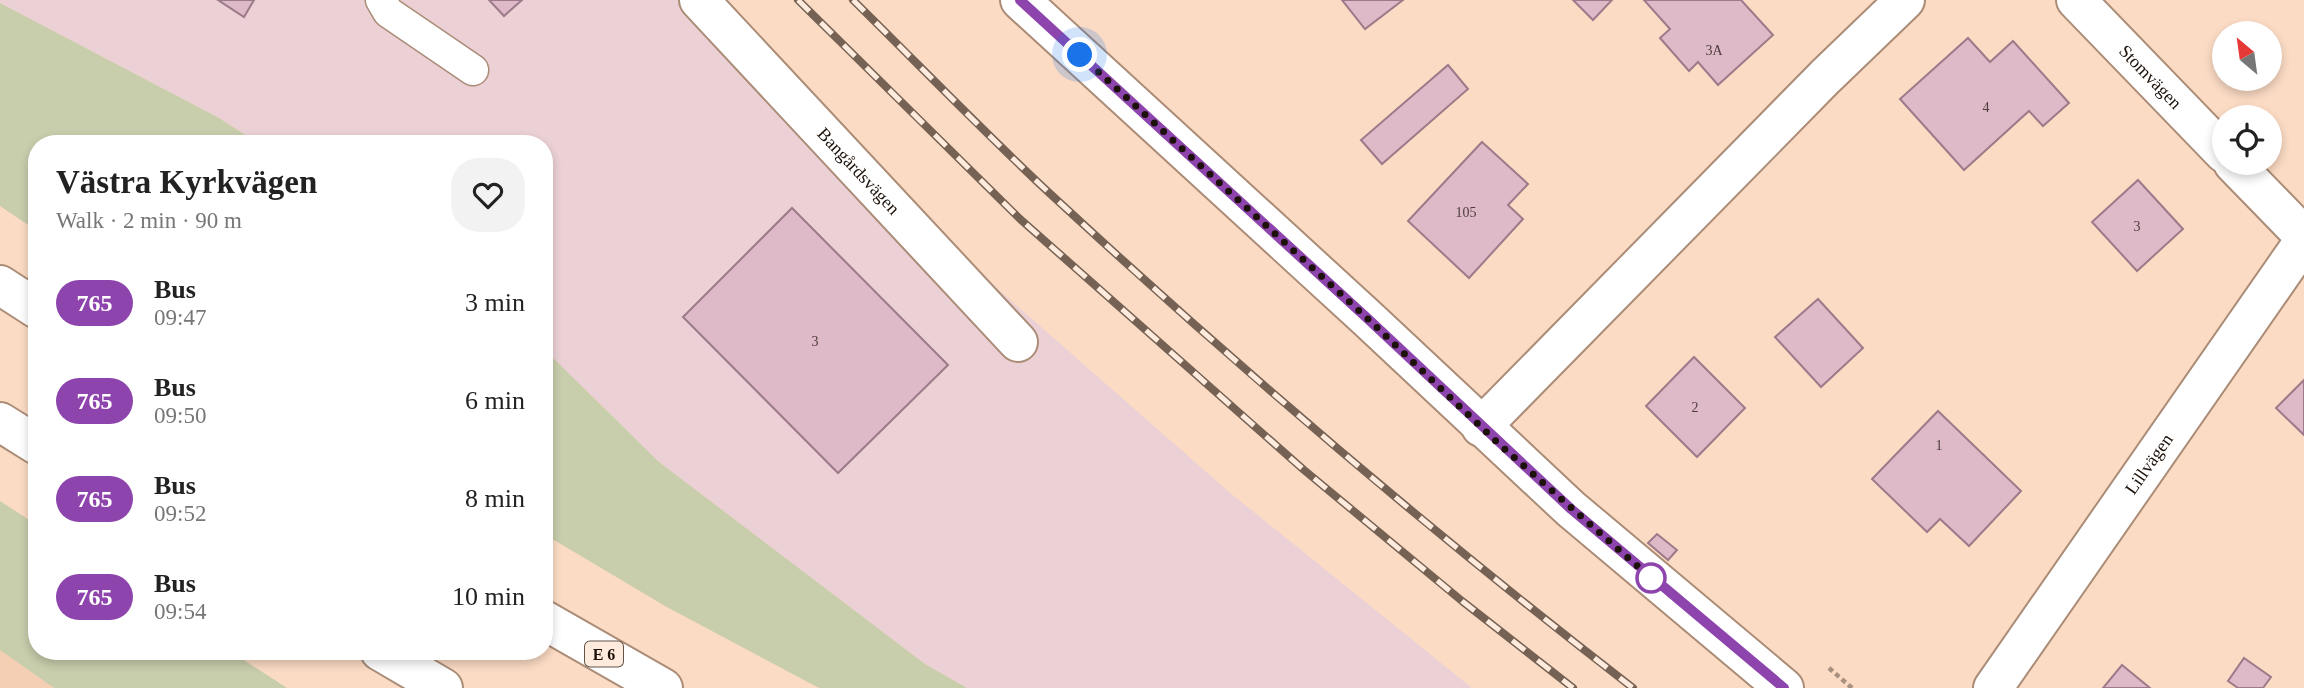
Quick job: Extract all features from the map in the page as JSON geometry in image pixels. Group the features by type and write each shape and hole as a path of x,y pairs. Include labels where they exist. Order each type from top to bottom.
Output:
{"main road":[{"name":"Bangårdsvägen","path":"699,0 1018,342"},
{"path":"1020,0 1571,509 1784,688"},
{"path":"1481,427 1825,76 1905,0"},
{"name":"Stomvägen","path":"2076,0 2212,141"},
{"path":"2244,175 2304,238"},
{"name":"Lillvägen","path":"1993,688 2304,238"},
{"path":"0,285 28,303"},
{"path":"0,422 28,439"},
{"name":"E 6","path":"553,625 663,688"},
{"path":"378,660 415,688"},
{"path":"395,660 443,688"}],"lane":[{"path":"381,0 388,12 473,70"}],"shaded area":[{"path":"0,0 679,0 967,262 1229,492 1472,688 967,688 925,664 659,462 553,358 553,135 246,135 219,118 0,3"},
{"path":"0,650 54,688 0,688"}],"green space":[{"path":"0,3 219,118 246,135 28,135 28,225 0,206"},
{"path":"553,358 659,462 925,664 967,688 819,688 665,606 553,539"},
{"path":"0,501 28,519 28,660 244,660 287,688 54,688 0,650"}],"building":[{"path":"218,0 254,0 244,17"},
{"path":"489,0 522,0 504,16"},
{"path":"1342,0 1403,0 1365,29"},
{"path":"1573,0 1612,0 1593,20"},
{"path":"1644,0 1741,0 1773,35 1718,85 1698,62 1689,71 1660,38 1670,29"},
{"path":"1968,38 1990,62 2013,41 2069,103 2043,126 2029,111 1964,170 1900,99"},
{"path":"1448,65 1468,89 1382,164 1361,140"},
{"path":"1482,142 1528,184 1508,205 1523,219 1469,278 1408,221"},
{"path":"2138,180 2183,229 2137,271 2092,222"},
{"path":"792,208 948,365 838,473 683,317"},
{"path":"1818,299 1863,348 1821,387 1775,337"},
{"path":"1694,357 1745,408 1697,457 1646,406"},
{"path":"2304,380 2304,435 2276,408"},
{"path":"1938,411 2021,491 1969,546 1940,519 1927,532 1872,479"},
{"path":"1657,534 1677,550 1668,560 1648,543"},
{"path":"2244,658 2271,677 2263,688 2238,688 2228,681"},
{"path":"2122,665 2150,688 2103,688"}],"railway":[{"path":"798,0 1020,219 1304,470 1462,601 1573,688"},
{"path":"853,0 1021,166 1188,319 1408,507 1633,688"}],"bus line":[{"name":"765","path":"1020,0 1571,509 1784,688"}],"route":[{"path":"1080,55 1367,318 1499,444 1651,578"}]}
